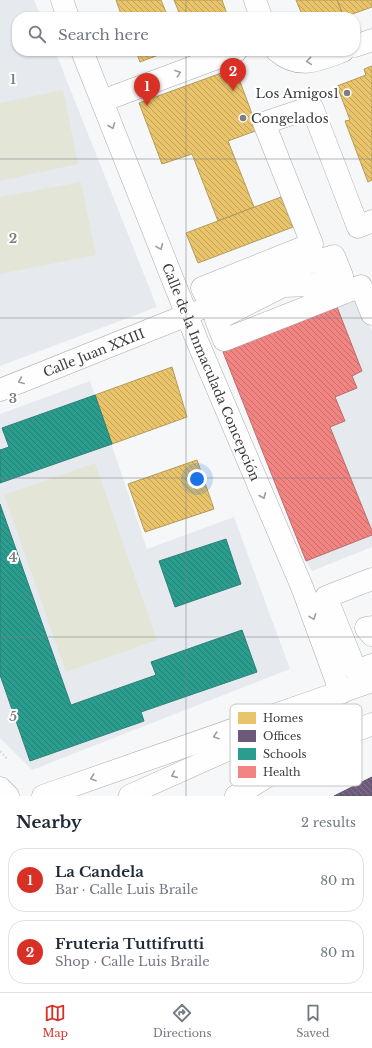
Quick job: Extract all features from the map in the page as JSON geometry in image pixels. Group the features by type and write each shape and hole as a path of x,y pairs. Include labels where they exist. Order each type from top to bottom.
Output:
{"street":[{"path":"62,0 66,12"},
{"path":"255,0 259,12"},
{"path":"360,44 372,40"},
{"name":"Calle de la Inmaculada Concepción","path":"84,56 187,315 302,587 341,693"},
{"path":"102,101 223,56"},
{"path":"283,56 294,61 305,62 316,61 330,56"},
{"path":"372,222 358,227 312,107 264,124 312,244 202,288 205,294 286,264 299,266 334,256 342,276 313,285 283,286 216,320 224,340 361,286 372,314"},
{"name":"Calle Juan XXIII","path":"0,390 187,315"},
{"path":"372,579 326,597 356,671 372,665"},
{"path":"372,627 366,628 372,635"},
{"path":"309,704 372,681"},
{"path":"362,728 372,724"},
{"path":"43,796 230,731"},
{"path":"236,796 252,786"},
{"path":"0,788 8,796"}],"lane":[{"path":"187,315 276,279 300,278 338,264"},
{"path":"129,795 230,750"}],"shaded area":[{"path":"0,0 34,0 39,12 12,12 12,56 57,56 157,307 0,366"},
{"path":"358,298 372,331 372,547 312,571 306,561 223,352"},
{"path":"90,381 147,549 234,517 290,669 32,770 0,738 0,414"}],"green space":[{"path":"63,90 78,164 0,181 0,103"},
{"path":"81,182 96,255 0,274 0,197"},
{"path":"95,463 157,640 66,672 4,495"}],"building: Homes":[{"path":"116,0 161,0 166,12 120,12"},
{"path":"174,0 222,0 226,12 179,12"},
{"path":"296,0 337,0 342,12 301,12"},
{"path":"337,0 372,0 372,7 358,12 342,12"},
{"path":"138,56 156,56 140,62"},
{"path":"372,66 372,180 368,182 345,121 350,120 337,86 366,75 364,69"},
{"path":"235,68 258,130 228,141 254,207 218,221 192,154 162,164 139,103"},
{"path":"281,197 293,227 198,263 186,233"},
{"path":"172,367 187,417 112,444 95,395"},
{"path":"197,460 214,509 145,532 128,484"}],"building: Offices":[{"path":"372,777 372,796 334,796 354,786 362,786 362,782"}],"building: Schools":[{"path":"95,395 112,444 0,483 0,450 9,447 2,428"},
{"path":"0,504 71,705 156,675 151,662 242,630 257,672 141,712 144,721 30,761 0,675"},
{"path":"226,539 241,584 175,607 159,561"}],"building: Health":[{"path":"337,307 362,371 352,376 357,388 335,397 345,421 330,427 372,531 372,535 306,561 223,352"}],"place":[{"name":"Fruteria Tuttifrutti","path":"233,91"},
{"name":"Los Amigos1","path":"347,93"},
{"name":"La Candela","path":"147,106"},
{"name":"Congelados","path":"243,118"}]}
